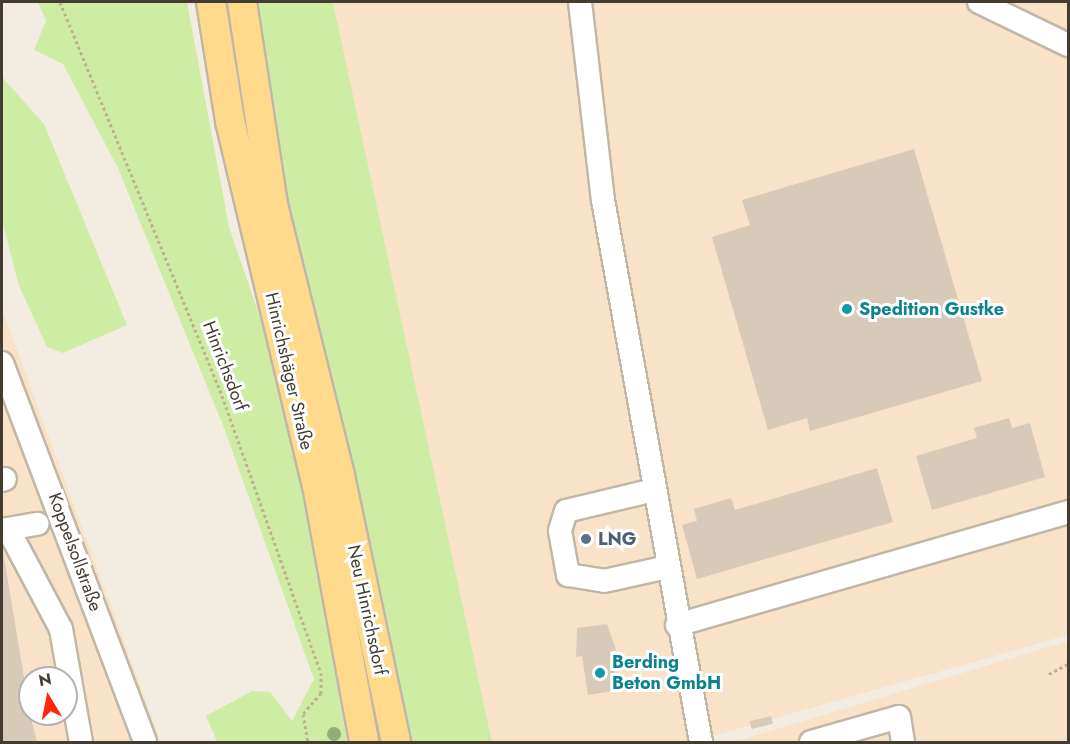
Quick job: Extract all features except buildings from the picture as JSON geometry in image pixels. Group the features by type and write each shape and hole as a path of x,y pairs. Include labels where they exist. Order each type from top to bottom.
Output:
{"main road":[{"name":"Hinrichshäger Straße","path":"211,2 230,122 316,485 364,742"},
{"name":"Hinrichshäger Straße","path":"242,2 273,205 340,476"},
{"name":"Neu Hinrichsdorf","path":"340,476 396,742"}],"street":[{"path":"580,2 603,200 677,626 701,742"},
{"path":"979,2 1068,45"},
{"name":"Koppelsollstraße","path":"2,363 145,742"},
{"path":"654,490 566,511 560,531 568,575 604,581 667,567"},
{"path":"677,626 1068,512"},
{"path":"37,524 5,530 61,629 81,742"},
{"path":"811,742 899,717 903,742"}],"path":[{"name":"Hinrichsdorf","path":"60,2 212,368 321,673 321,693 303,714 308,742"},
{"path":"1049,674 1068,664"}],"shaded area":[{"path":"333,2 1068,2 1068,635 692,742 492,742"},
{"path":"2,309 161,742 2,742"},
{"path":"1068,641 1068,742 736,742 754,736"}],"green space":[{"path":"38,2 187,2 229,227 277,367 301,466 347,742 217,742 206,716 252,691 270,692 292,721 314,679 224,428 118,168 63,64 34,50 46,21"},
{"path":"254,2 333,2 492,742 408,742 285,204"},
{"path":"2,77 44,124 127,325 63,353 47,347 19,286 2,220"}],"place":[{"name":"Spedition Gustke","path":"847,309"},
{"name":"LNG","path":"586,539"},
{"name":"Berding Beton GmbH","path":"600,673"}]}
